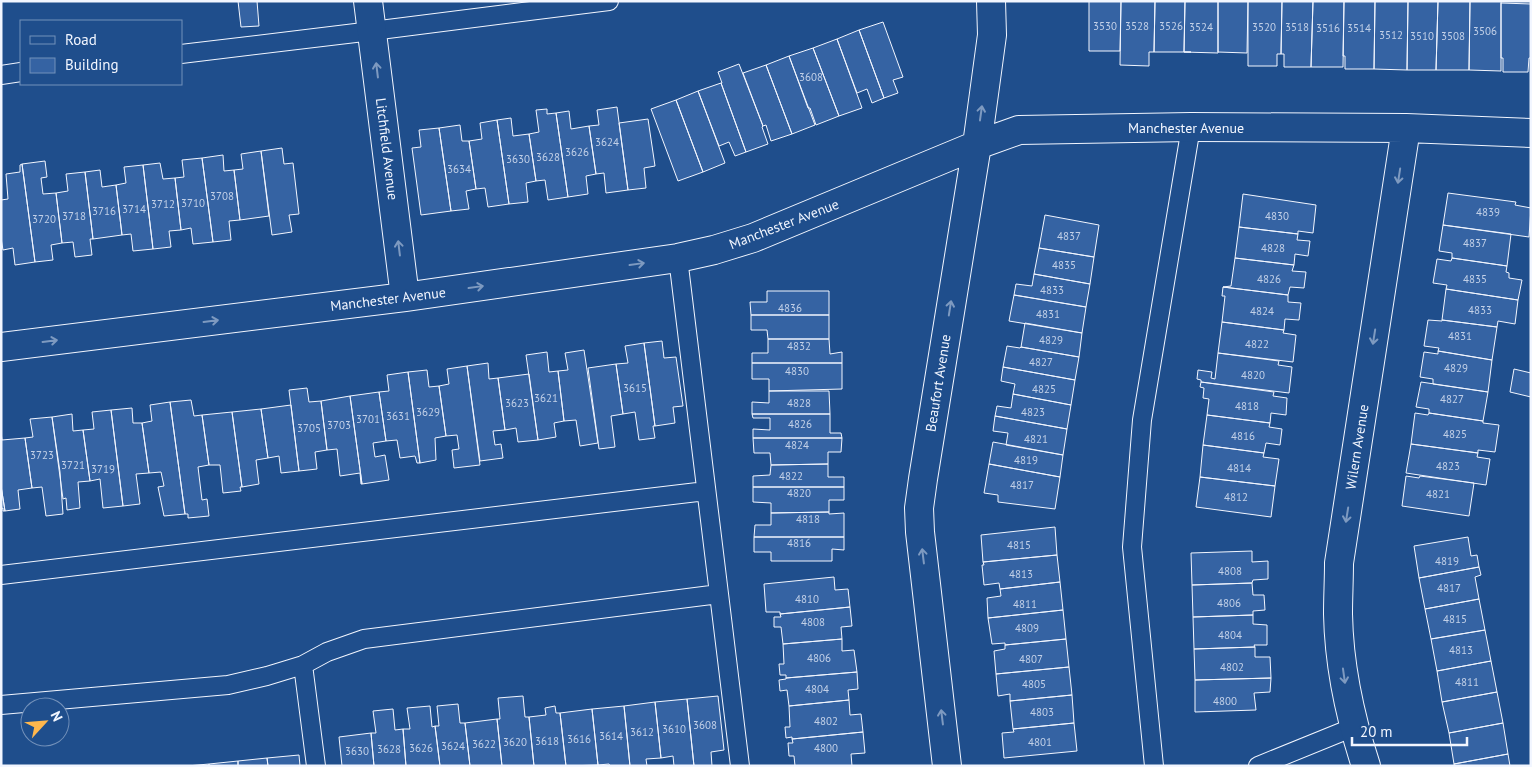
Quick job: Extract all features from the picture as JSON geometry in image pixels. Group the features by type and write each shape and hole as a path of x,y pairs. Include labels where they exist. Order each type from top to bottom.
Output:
{"street":[{"name":"Litchfield Avenue","path":"368,1 405,297"},
{"name":"Beaufort Avenue","path":"947,766 920,532 919,508 977,144 992,35 991,1"},
{"name":"Manchester Avenue","path":"1,347 405,297 678,258 714,250 753,238 977,144 1019,130 1191,127 1406,128 1531,133"},
{"name":"Wilern Avenue","path":"1366,766 1354,727 1344,676 1339,624 1339,563 1406,128"}],"lane":[{"path":"182,54 372,32 609,1"},
{"path":"1,75 20,72"},
{"path":"1154,766 1132,547 1142,420 1191,127"},
{"path":"678,258 740,766"},
{"path":"1,575 706,491"},
{"path":"1,705 228,685 267,676 303,664 327,652 364,640 719,594"},
{"path":"303,664 316,766"},
{"path":"1258,766 1354,727"}],"building":[{"path":"238,1 257,1 259,26 241,27"},
{"path":"1089,1 1121,1 1120,51 1089,51"},
{"path":"1121,1 1155,1 1154,52 1149,52 1149,66 1120,65"},
{"path":"1155,1 1185,1 1184,52 1154,52"},
{"path":"1185,1 1218,1 1218,53 1184,52"},
{"path":"1218,1 1248,1 1247,53 1218,52"},
{"path":"1248,1 1282,1 1281,54 1277,54 1277,66 1248,66"},
{"path":"1282,1 1313,1 1311,67 1284,67 1284,54 1281,54"},
{"path":"1313,1 1344,1 1343,67 1311,67"},
{"path":"1344,1 1375,1 1374,69 1345,69 1345,56 1343,56"},
{"path":"1375,1 1408,1 1407,70 1374,69"},
{"path":"1408,1 1438,1 1436,70 1407,70"},
{"path":"1438,1 1470,1 1469,70 1436,70"},
{"path":"1470,1 1501,1 1501,71 1469,70"},
{"path":"1501,3 1531,4 1531,58 1529,58 1528,72 1503,72 1503,58 1501,58"},
{"path":"883,22 903,77 893,80 898,93 884,98 859,30"},
{"path":"859,30 884,98 872,103 867,89 857,93 837,39"},
{"path":"837,39 862,108 839,116 813,48"},
{"path":"813,48 839,116 816,125 789,56"},
{"path":"789,56 815,125 792,134 766,65"},
{"path":"739,64 768,144 746,152 718,72"},
{"path":"766,65 792,134 771,141 766,125 763,126 743,73"},
{"path":"721,83 746,152 735,156 729,142 719,146 698,91"},
{"path":"698,91 725,163 703,172 676,100"},
{"path":"676,100 703,172 678,181 651,109"},
{"path":"617,107 628,190 606,193 604,173 596,174 589,126 599,125 597,110"},
{"path":"547,109 547,114 556,113 568,197 548,200 545,180 536,181 529,134 539,132 536,110"},
{"path":"569,111 571,129 589,126 596,174 586,176 588,194 568,197 556,113"},
{"path":"511,118 513,136 529,134 536,181 526,183 528,202 509,204 497,120"},
{"path":"648,119 655,166 644,168 646,188 628,190 619,123"},
{"path":"497,120 509,204 488,207 485,188 476,189 469,141 482,139 480,123"},
{"path":"460,125 462,141 469,141 476,189 466,191 469,209 451,211 439,128"},
{"path":"439,128 451,211 421,215 412,148 421,147 419,130"},
{"path":"282,148 284,164 293,163 299,214 289,215 292,232 272,235 261,151"},
{"path":"261,151 269,216 240,220 234,170 243,169 241,154"},
{"path":"223,155 224,171 234,170 240,220 229,221 231,240 213,242 202,158"},
{"path":"202,158 213,242 193,244 191,228 181,230 175,178 184,177 182,160"},
{"path":"45,161 47,177 41,178 43,194 56,193 62,243 51,245 53,260 35,262 22,164"},
{"path":"160,163 163,179 175,178 181,230 169,231 171,247 153,249 143,165"},
{"path":"22,164 35,262 15,265 13,248 3,250 1,238 1,200 8,199 6,174 20,172 20,165"},
{"path":"143,165 153,249 133,251 131,234 122,235 116,185 126,183 124,167"},
{"path":"100,170 102,187 116,185 122,235 93,239 85,172"},
{"path":"85,172 93,239 90,239 92,255 75,257 73,242 62,243 56,193 68,191 66,174"},
{"path":"1448,193 1516,202 1515,205 1531,208 1529,237 1443,225"},
{"path":"1243,194 1316,205 1313,233 1298,231 1298,234 1239,227"},
{"path":"1045,215 1099,225 1094,257 1039,248"},
{"path":"1443,225 1511,234 1507,266 1452,258 1452,253 1439,251"},
{"path":"1239,227 1298,234 1297,240 1310,241 1308,256 1295,254 1294,265 1235,258"},
{"path":"1039,248 1094,257 1090,284 1034,274"},
{"path":"1235,258 1294,265 1292,271 1306,272 1304,288 1290,287 1288,295 1223,287 1231,286"},
{"path":"1452,258 1507,266 1506,272 1509,273 1509,278 1522,280 1518,300 1446,289 1447,285 1433,283 1437,259 1451,261"},
{"path":"1034,274 1090,284 1086,307 1014,295 1016,284 1032,286"},
{"path":"1223,287 1288,295 1288,302 1301,303 1299,320 1285,319 1284,330 1222,322 1225,296 1222,296"},
{"path":"1446,289 1518,300 1515,324 1498,321 1497,327 1442,320"},
{"path":"767,291 829,291 829,315 751,315 750,302 767,302"},
{"path":"1014,295 1086,307 1082,333 1009,321"},
{"path":"751,315 829,315 829,339 768,339 767,330 751,330"},
{"path":"1428,320 1497,327 1492,360 1438,351 1439,348 1424,346"},
{"path":"1222,322 1284,330 1283,333 1296,335 1293,362 1218,353"},
{"path":"1025,323 1082,333 1079,357 1021,347"},
{"path":"768,339 829,339 830,354 842,352 842,363 752,363 752,353 768,353"},
{"path":"662,341 664,358 676,357 683,406 673,407 675,423 655,426 644,343"},
{"path":"644,343 655,438 639,440 635,412 623,414 616,364 628,363 625,346"},
{"path":"1007,346 1079,357 1075,380 1003,367"},
{"path":"584,350 598,443 580,446 576,420 564,421 558,371 568,370 565,353"},
{"path":"1438,351 1492,360 1488,392 1433,384 1433,379 1420,377 1424,352 1438,354"},
{"path":"547,352 549,372 558,371 564,421 554,423 556,437 538,440 526,355"},
{"path":"1218,353 1279,361 1278,365 1292,367 1289,393 1201,382 1201,380 1197,379 1198,370 1212,372 1211,378 1215,379"},
{"path":"488,363 489,379 498,378 505,430 493,431 495,445 501,444 503,458 480,461 467,366"},
{"path":"752,363 842,363 842,389 769,391 769,379 752,379"},
{"path":"616,364 623,414 611,416 615,447 599,449 588,368"},
{"path":"467,366 480,465 454,468 452,450 459,449 457,435 446,436 439,386 449,384 447,369"},
{"path":"1003,367 1075,380 1071,405 1013,394 1015,384 1001,381"},
{"path":"1514,369 1531,373 1531,397 1510,392"},
{"path":"427,370 429,387 439,386 446,436 435,438 436,460 420,463 408,372"},
{"path":"408,372 420,463 417,463 415,456 400,458 397,440 386,441 379,392 389,391 387,375"},
{"path":"529,374 538,440 518,442 516,428 505,430 498,378"},
{"path":"1201,382 1274,392 1273,396 1287,398 1286,415 1271,413 1270,423 1207,415 1209,399 1203,398 1204,388 1200,387"},
{"path":"1421,382 1488,392 1483,421 1429,413 1429,409 1416,407"},
{"path":"307,388 309,402 321,401 327,450 315,452 317,469 299,471 289,390"},
{"path":"769,391 829,391 830,414 752,414 752,402 769,403"},
{"path":"379,392 386,441 373,443 375,457 385,455 389,480 362,484 350,396"},
{"path":"1013,394 1071,405 1067,429 995,416 997,406 1011,408"},
{"path":"350,396 362,484 360,473 340,476 337,449 327,450 321,401"},
{"path":"191,400 194,416 202,415 209,465 198,467 202,500 207,499 209,516 188,518 188,514 185,514 170,402"},
{"path":"170,402 185,514 164,516 158,487 164,486 161,472 149,473 142,423 152,421 150,405"},
{"path":"291,405 299,471 281,473 279,456 268,458 261,409"},
{"path":"132,408 133,423 142,423 149,473 136,474 140,504 123,506 111,410"},
{"path":"261,409 268,458 256,460 259,484 242,487 232,412"},
{"path":"111,410 123,506 103,508 100,479 90,481 83,430 94,429 92,412"},
{"path":"232,412 242,487 240,487 241,491 223,493 220,465 209,465 202,415"},
{"path":"1415,413 1428,415 1429,413 1499,425 1495,452 1478,450 1478,453 1411,444"},
{"path":"72,414 73,431 83,430 90,481 78,482 80,508 67,510 66,498 63,499 52,417"},
{"path":"752,414 830,414 830,433 841,433 842,438 753,438 753,429 770,430 770,418 753,418"},
{"path":"1207,415 1270,423 1269,427 1282,429 1280,445 1266,443 1264,453 1203,445"},
{"path":"995,416 1067,429 1063,455 1006,445 1008,433 993,431"},
{"path":"52,417 60,472 63,514 46,516 42,487 32,488 25,438 33,437 30,419"},
{"path":"1,432 2,440 25,438 32,488 18,490 20,509 5,511 1,486"},
{"path":"753,438 842,438 841,452 828,452 828,464 771,465 770,453 754,453"},
{"path":"993,442 1063,455 1060,477 989,464"},
{"path":"1411,444 1478,453 1477,457 1490,459 1486,485 1406,473"},
{"path":"1203,445 1264,453 1263,457 1279,459 1275,486 1200,477"},
{"path":"828,464 828,477 844,477 844,487 753,487 753,476 770,475 771,465"},
{"path":"989,464 1060,477 1055,509 998,502 998,495 984,493"},
{"path":"1406,476 1474,483 1469,516 1402,506"},
{"path":"1200,477 1275,486 1271,517 1196,507"},
{"path":"1,486 5,511 3,511 3,508 1,509"},
{"path":"753,487 844,487 844,500 829,500 829,512 771,513 771,503 753,502"},
{"path":"829,512 829,514 844,513 844,537 754,537 755,525 771,525 771,513"},
{"path":"1055,527 1057,555 983,562 981,535"},
{"path":"754,537 844,537 844,550 832,549 832,561 771,561 771,552 754,552"},
{"path":"1468,537 1471,556 1477,555 1479,567 1419,578 1414,546"},
{"path":"1252,551 1252,562 1268,561 1268,579 1253,580 1252,583 1192,585 1191,553"},
{"path":"1057,555 1060,582 1000,589 999,583 984,585 983,562"},
{"path":"1479,567 1481,575 1475,577 1479,599 1425,609 1419,578"},
{"path":"834,577 835,590 848,589 850,607 780,614 780,612 766,612 764,584"},
{"path":"1060,582 1063,610 988,618 987,598 1001,596 1000,589"},
{"path":"1252,583 1253,595 1264,595 1265,610 1253,611 1253,615 1193,617 1192,585"},
{"path":"1479,599 1485,630 1431,639 1425,609"},
{"path":"850,607 852,626 841,627 842,639 783,644 781,627 774,627 774,617 781,617 780,614"},
{"path":"1063,610 1066,639 1005,645 1005,643 992,644 988,618"},
{"path":"1253,615 1253,624 1267,625 1267,645 1194,649 1193,617"},
{"path":"1485,630 1491,661 1437,671 1431,639"},
{"path":"842,639 842,651 854,650 857,672 786,678 786,675 780,675 779,664 784,664 783,644"},
{"path":"1066,639 1069,667 996,674 994,651 1005,649 1005,645"},
{"path":"1255,647 1255,657 1270,657 1271,678 1195,680 1194,649"},
{"path":"1491,661 1497,692 1442,702 1437,671"},
{"path":"1069,667 1072,695 1010,701 1010,694 998,696 996,674"},
{"path":"857,672 858,689 848,690 849,700 789,706 787,690 780,691 779,680 786,678"},
{"path":"1271,678 1270,692 1254,693 1256,710 1195,712 1195,680"},
{"path":"1497,692 1503,723 1449,733 1442,702"},
{"path":"1072,695 1074,723 1013,729 1010,701"},
{"path":"523,696 525,717 529,717 534,766 502,766 497,719 500,719 498,698"},
{"path":"718,696 724,750 711,752 712,766 694,766 687,699"},
{"path":"687,699 694,766 674,766 673,756 661,758 655,702"},
{"path":"849,700 850,715 861,714 863,732 786,738 785,727 790,727 789,706"},
{"path":"655,702 661,758 646,759 647,766 630,766 624,706"},
{"path":"458,704 460,723 465,723 470,766 440,766 435,726 439,726 437,706"},
{"path":"430,706 432,727 435,726 440,766 406,766 403,729 410,729 407,708"},
{"path":"555,706 556,713 560,713 566,766 534,766 529,717 546,715 545,708"},
{"path":"624,706 630,766 598,765 592,709"},
{"path":"393,709 395,730 403,729 406,766 374,766 371,733 376,733 373,711"},
{"path":"592,709 598,765 566,766 560,713"},
{"path":"497,719 502,766 470,766 465,723"},
{"path":"1074,723 1077,751 1004,758 1002,733 1014,732 1013,729"},
{"path":"1503,723 1508,754 1454,764 1449,733"},
{"path":"863,732 865,753 851,754 852,766 795,766 794,756 789,756 788,743 793,743 792,739"},
{"path":"371,733 374,766 342,766 339,737"},
{"path":"1508,754 1510,766 1454,766 1454,764"},
{"path":"299,755 300,766 268,766 267,758"},
{"path":"267,758 268,766 238,766 238,761"},
{"path":"238,761 238,766 209,766 209,764"},
{"path":"209,764 209,766 187,766"}]}
